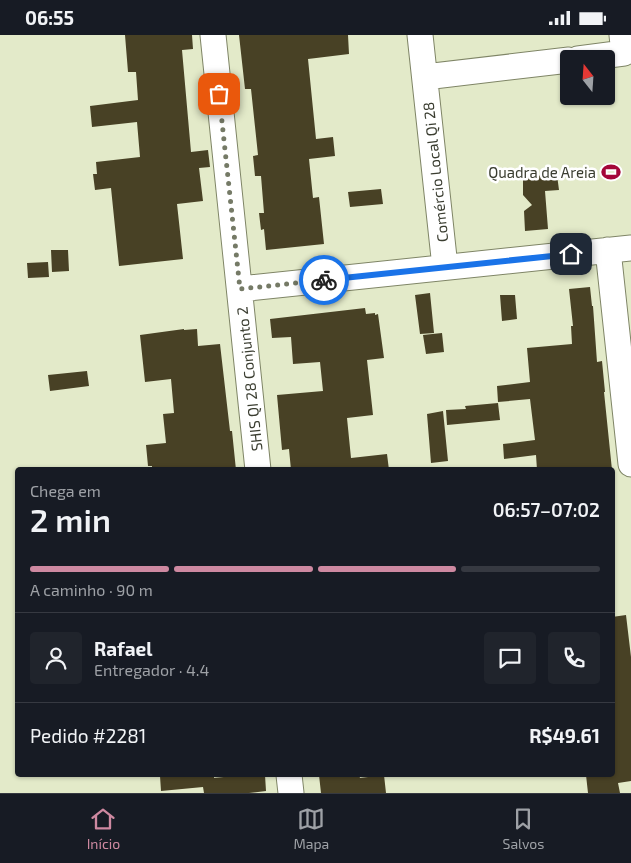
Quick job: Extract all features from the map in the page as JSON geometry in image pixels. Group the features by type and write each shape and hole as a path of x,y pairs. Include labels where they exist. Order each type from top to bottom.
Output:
{"street":[{"name":"SHIS QI 28 Conjunto 2","path":"213,35 258,467"},
{"name":"Comércio Local Qi 28","path":"420,35 445,267"},
{"path":"615,54 624,53 622,35"},
{"path":"425,77 560,61"},
{"path":"240,289 619,249 631,464"},
{"path":"289,777 291,793"}],"building":[{"path":"125,35 192,35 193,49 182,50 191,152 208,150 210,167 199,168 203,201 177,204 183,259 119,266 111,188 95,190 93,174 97,174 96,162 140,157 137,122 92,127 90,106 138,100 136,72 128,72"},
{"path":"239,35 348,35 349,54 308,59 316,139 333,137 335,156 309,159 313,198 319,197 324,244 266,250 264,229 261,230 259,213 264,213 261,176 255,176 253,156 258,155 251,89 245,89"},
{"path":"557,175 559,190 545,191 548,229 525,231 524,211 532,205 523,195 523,176"},
{"path":"381,189 383,204 350,207 348,192"},
{"path":"51,250 68,250 69,271 52,272"},
{"path":"48,262 49,277 28,278 27,263"},
{"path":"590,287 597,362 602,361 612,467 537,467 536,455 504,459 503,444 535,440 530,399 498,402 497,386 530,382 527,348 572,344 571,326 573,326 569,289"},
{"path":"430,293 434,333 420,334 415,295"},
{"path":"500,295 515,295 517,319 502,321"},
{"path":"365,308 366,314 378,314 384,358 367,360 373,415 347,418 351,458 387,454 389,467 291,467 289,449 282,450 277,395 323,391 320,362 293,364 291,337 272,338 270,319"},
{"path":"197,329 198,346 220,344 236,467 148,466 146,445 166,443 163,414 174,413 171,379 145,382 140,335"},
{"path":"442,333 444,352 426,354 423,335"},
{"path":"87,371 89,386 50,391 48,375"},
{"path":"498,403 500,420 447,425 446,410 466,409 465,406"},
{"path":"443,411 448,461 431,463 427,414"},
{"path":"626,615 631,657 631,781 618,783 620,793 588,793 586,777 615,777 615,617"},
{"path":"160,777 265,777 266,791 204,793 203,787 161,791"},
{"path":"319,777 384,777 386,793 321,793"}],"way so far":[{"path":"219,94 240,289 324,280"}],"place":[{"name":"Quadra de Areia","path":"611,172"}],"route":[{"path":"324,280 571,254"}]}
